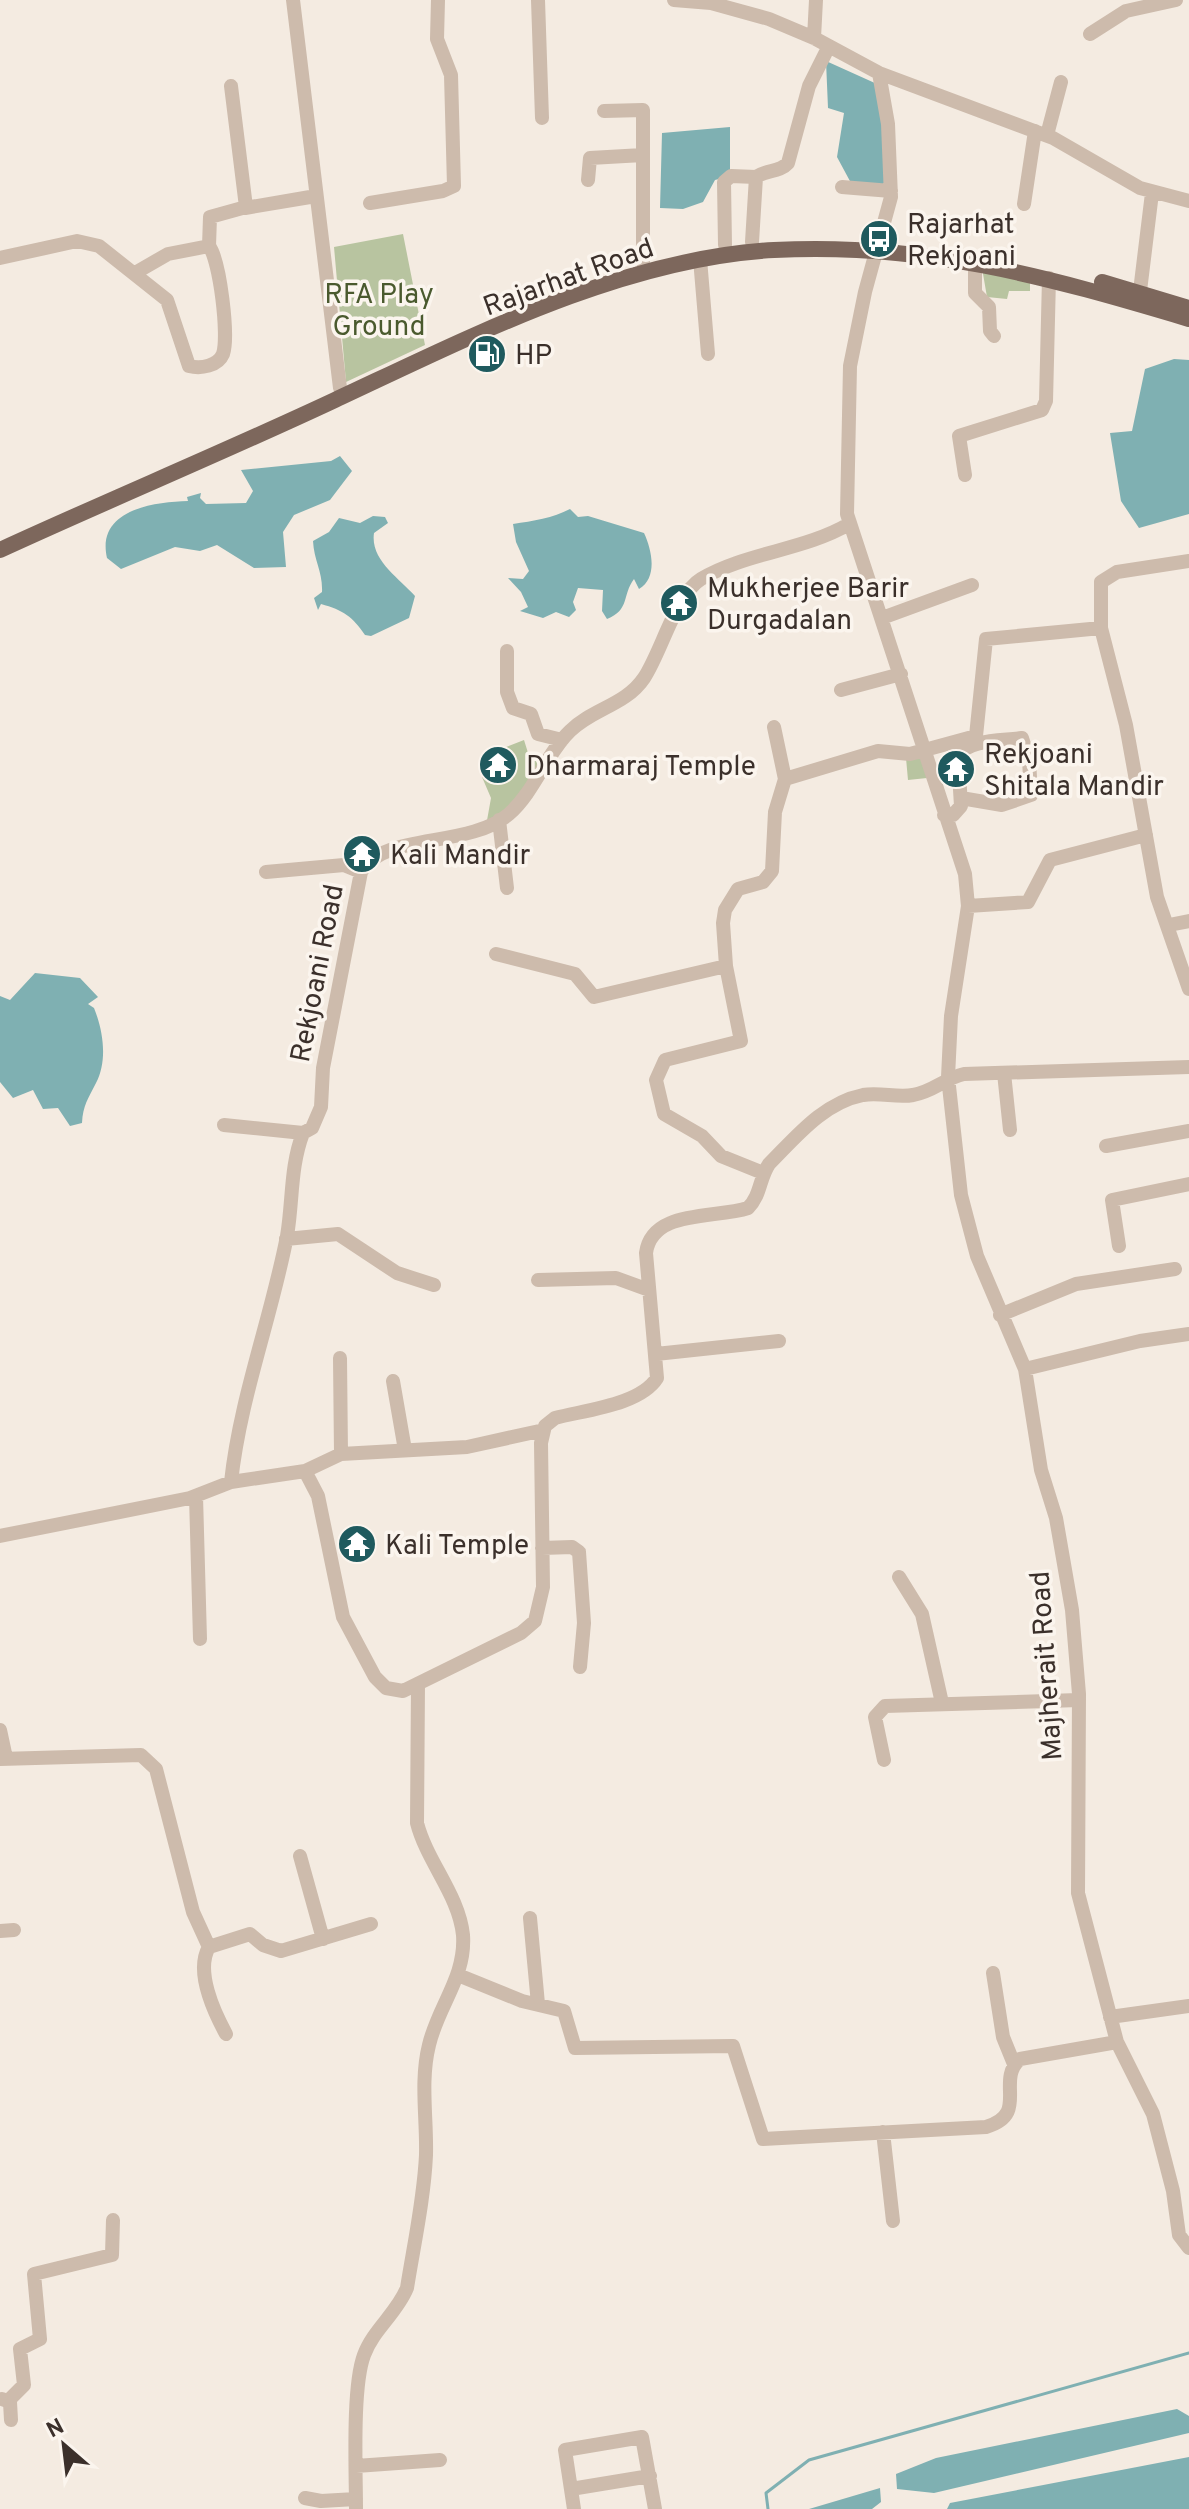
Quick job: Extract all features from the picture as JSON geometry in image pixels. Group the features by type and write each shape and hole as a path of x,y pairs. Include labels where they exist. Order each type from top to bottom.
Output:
{"main road":[{"name":"Rajarhat Road","path":"0,537 452,337 643,262 725,245 752,242 878,245 1017,258 1140,291 1189,308"},
{"name":"Rajarhat Road","path":"0,550 507,324 615,281 700,259 771,250 878,245 1049,278 1189,319"}],"street":[{"path":"293,0 340,388"},
{"path":"370,203 443,191 454,186 451,75 437,39 438,0"},
{"path":"538,0 542,118"},
{"path":"674,0 711,3 769,19 814,38 879,73 1041,133 1152,193 1189,201"},
{"path":"814,38 816,0"},
{"path":"1090,34 1126,11 1149,2 1176,0"},
{"path":"725,245 724,182 731,176 756,177 765,171 781,170 788,163 809,86 829,46"},
{"path":"879,73 888,124 890,209 878,245 850,366 846,503 849,524 965,874 968,906 951,1016 948,1077"},
{"path":"1024,204 1041,133 1061,82"},
{"path":"231,86 245,208"},
{"path":"604,111 643,110 643,262"},
{"path":"588,180 590,158 643,155"},
{"path":"752,242 756,177"},
{"path":"842,187 891,191"},
{"path":"1140,291 1152,193"},
{"path":"0,258 87,242 99,246 158,292 173,310 189,366 208,366 224,351 223,315 215,258 209,246 210,217 316,196"},
{"path":"135,273 168,254 209,246"},
{"path":"700,259 708,354"},
{"path":"975,262 975,293 989,307 990,331 994,336"},
{"path":"965,475 959,436 1042,410 1046,386 1049,278"},
{"name":"Rekjoani Road","path":"231,1482 236,1433 286,1239 295,1155 303,1133 312,1128 321,1107 323,1068 361,872 368,859 386,850 447,840 499,820 520,800 562,740 581,723 632,693 652,665 685,597 701,579 849,524"},
{"path":"1189,561 1106,576 1101,582 1101,628 1126,725 1157,897 1189,989"},
{"path":"882,618 972,585"},
{"path":"785,779 878,751 910,754 976,736 986,639 1101,628"},
{"path":"507,651 507,692 513,708 531,714 538,734 562,740"},
{"path":"841,690 901,674"},
{"path":"763,1173 721,1156 702,1136 672,1120 660,1105 656,1080 665,1060 741,1041 726,966 725,910 738,889 763,882 772,871 775,812 785,779 774,727"},
{"path":"944,815 953,815 961,806 958,756 961,751 969,746 1022,738 1029,760 1031,795 1002,805 961,798"},
{"path":"499,820 507,888"},
{"path":"968,906 1028,902 1050,860 1146,835"},
{"path":"266,872 344,865 361,872"},
{"path":"1169,925 1189,921"},
{"path":"496,954 575,974 594,997 726,966"},
{"path":"305,1471 318,1496 343,1617 366,1663 386,1688 403,1691 530,1627 543,1587 541,1443 544,1430 555,1418 650,1389 657,1378 648,1239 669,1224 748,1208 759,1195 763,1173 825,1110 864,1095 922,1093 948,1077 1189,1067"},
{"path":"1004,1073 1010,1130"},
{"name":"Majherait Road","path":"948,1077 961,1195 977,1256 1025,1369 1041,1470 1056,1518 1072,1610 1079,1700 1076,1875 1088,1939 1117,2042 1153,2114 1173,2191 1179,2235 1189,2248"},
{"path":"224,1125 303,1133"},
{"path":"1106,1146 1189,1131"},
{"path":"1119,1246 1111,1206 1114,1198 1189,1184"},
{"path":"286,1239 338,1234 397,1273 434,1285"},
{"path":"1000,1315 1076,1284 1175,1269"},
{"path":"538,1280 616,1278 649,1290"},
{"path":"1025,1369 1140,1341 1189,1334"},
{"path":"656,1354 779,1341"},
{"path":"340,1358 341,1454"},
{"path":"393,1381 405,1450"},
{"path":"0,1536 196,1496 231,1482 305,1471 341,1454 467,1447 544,1430"},
{"path":"196,1496 200,1639"},
{"path":"542,1548 572,1547 579,1552 584,1623 580,1667"},
{"path":"899,1577 922,1614 942,1703"},
{"path":"305,2498 356,2504 360,2369 369,2345 402,2302 407,2288 424,2180 427,2053 458,1975 464,1947 460,1915 421,1840 417,1823 418,1684"},
{"path":"884,1760 875,1717 885,1706 1079,1700"},
{"path":"0,1730 3,1758 141,1755 156,1769 193,1912 209,1947 205,1959 207,1984 213,2007 226,2034"},
{"path":"300,1856 323,1939"},
{"path":"530,1918 538,2004"},
{"path":"209,1947 245,1934 281,1951 371,1924"},
{"path":"458,1975 564,2011 575,2048 733,2046 763,2139 971,2129 1002,2121 1010,2106 1014,2064 1003,2037 993,1973"},
{"path":"1110,2017 1189,2006"},
{"path":"1014,2064 1028,2056 1117,2042"},
{"path":"883,2132 893,2221"},
{"path":"11,2420 4,2400 24,2385 20,2349 40,2339 34,2274 112,2255 113,2220"},
{"path":"574,2509 566,2449 643,2437 655,2509"},
{"path":"356,2466 440,2460"},
{"path":"571,2489 650,2476"}],"green space":[{"name":"RFA Play Ground","path":"403,234 425,345 346,382 334,247"},
{"path":"982,268 1030,276 1030,291 1009,291 1007,299 987,297"},
{"path":"524,740 529,756 549,763 510,813 486,826 491,798 482,777 481,757"},
{"path":"921,755 927,778 908,780 906,758"}],"water":[{"path":"826,61 877,84 881,96 887,187 851,183 837,157 844,113 828,108"},
{"path":"730,127 730,176 715,180 703,202 683,209 660,208 662,133"},
{"path":"1174,359 1189,360 1189,514 1139,528 1121,501 1110,433 1132,431 1145,369"},
{"path":"340,456 352,471 330,500 294,515 283,532 286,567 254,568 217,545 200,551 175,547 121,569 107,558 106,542 110,529 130,512 159,504 188,501 187,497 201,493 200,498 206,504 246,503 253,491 241,470 331,461"},
{"path":"570,509 578,517 588,516 644,533 647,540 652,563 649,578 639,589 634,579 622,607 607,619 602,611 603,590 578,588 573,602 576,610 569,617 556,612 543,618 520,611 528,607 521,592 508,578 523,579 529,571 516,542 513,524 550,517"},
{"path":"373,516 385,517 388,523 374,533 376,552 415,596 409,618 371,636 365,635 352,619 341,612 321,604 318,610 314,598 322,592 322,585 313,541 329,532 339,518 360,523"},
{"path":"35,973 80,978 98,997 88,1004 94,1008 100,1026 102,1065 82,1123 70,1126 58,1108 43,1109 33,1090 13,1098 0,1082 0,996 10,1000"},
{"path":"1177,2409 1189,2416 1189,2433 934,2493 897,2489 896,2474 936,2458"},
{"path":"1189,2457 1189,2509 947,2509 950,2503"},
{"path":"880,2488 881,2502 872,2509 809,2509"}],"waterway":[{"path":"768,2509 766,2493 809,2460 1189,2353"}],"place":[{"name":"Rajarhat Rekjoani","path":"879,239"},
{"name":"HP","path":"487,354"},
{"name":"Mukherjee Barir Durgadalan","path":"679,603"},
{"name":"Dharmaraj Temple","path":"498,765"},
{"name":"Rekjoani Shitala Mandir","path":"956,769"},
{"name":"Kali Mandir","path":"362,854"},
{"name":"Kali Temple","path":"357,1544"}]}
